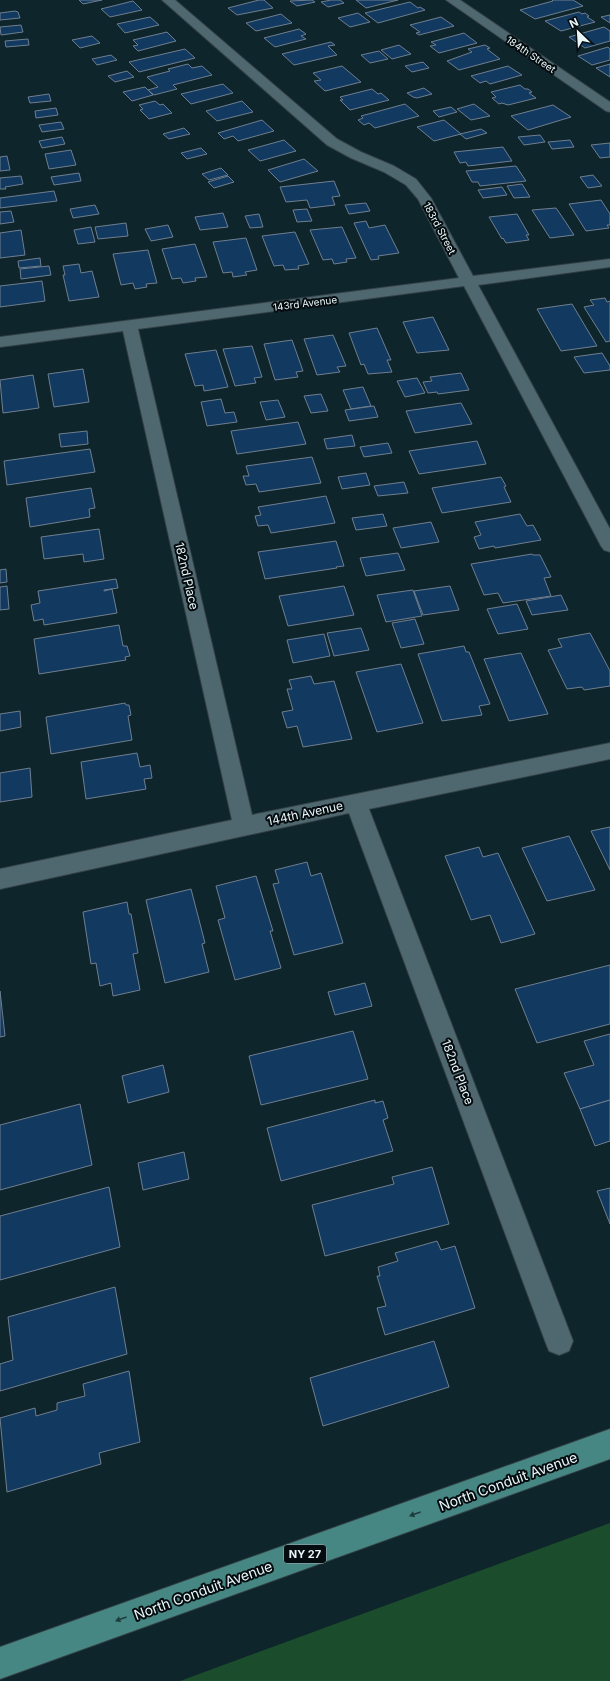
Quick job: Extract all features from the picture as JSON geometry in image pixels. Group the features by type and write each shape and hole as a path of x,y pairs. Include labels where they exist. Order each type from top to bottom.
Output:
{"main road":[{"name":"North Conduit Avenue","path":"0,1663 610,1444"}],"street":[{"name":"183rd Street","path":"168,0 332,142 411,182 424,198 610,546"},
{"name":"184th Street","path":"452,0 610,108"},
{"name":"143rd Avenue","path":"0,342 610,263"},
{"name":"182nd Place","path":"130,326 244,826"},
{"name":"144th Avenue","path":"0,879 244,826 610,751"},
{"name":"182nd Place","path":"356,803 559,1341"}],"green space":[{"path":"610,1523 610,1681 180,1681"}],"building":[{"path":"79,0 102,0 83,4"},
{"path":"264,0 273,8 237,15 228,8"},
{"path":"312,0 315,2 297,6 290,1"},
{"path":"340,0 344,3 328,7 321,2"},
{"path":"356,0 398,0 366,8"},
{"path":"552,0 573,0 583,6 535,19 520,10 553,1"},
{"path":"133,1 142,10 110,17 101,9"},
{"path":"410,2 418,8 420,7 425,10 378,23 365,13"},
{"path":"18,12 20,18 0,20 0,13"},
{"path":"579,12 582,14 585,13 589,16 587,17 595,22 561,31 545,21"},
{"path":"358,13 370,22 350,27 338,18"},
{"path":"281,14 292,23 256,31 246,23"},
{"path":"610,15 610,23 601,17"},
{"path":"150,17 159,25 125,33 117,24"},
{"path":"441,17 454,26 419,35 416,33 420,32 410,25"},
{"path":"21,25 23,32 1,35 0,27"},
{"path":"604,27 610,31 610,41 585,48 569,37"},
{"path":"299,29 306,34 301,36 306,39 275,47 264,38"},
{"path":"167,32 176,41 138,51 133,46 138,45 133,40"},
{"path":"464,33 477,43 439,53 430,46 436,45 431,42"},
{"path":"92,36 100,43 80,48 72,40"},
{"path":"28,39 29,45 6,47 5,41"},
{"path":"331,42 335,45 328,46 337,55 294,65 282,54"},
{"path":"399,45 411,54 392,59 381,50"},
{"path":"485,45 490,48 487,49 500,59 459,70 447,61 472,52 468,49"},
{"path":"608,47 610,49 610,60 592,65 578,56"},
{"path":"185,49 195,58 139,72 129,62"},
{"path":"379,51 388,59 370,63 361,55"},
{"path":"111,55 117,60 97,65 92,59"},
{"path":"423,62 429,68 412,72 405,66"},
{"path":"188,64 192,68 202,66 212,75 173,85 177,89 154,95 148,90 158,87 147,77 170,71 168,69"},
{"path":"610,64 610,77 596,68"},
{"path":"342,66 361,82 325,91 314,81 321,80 313,73"},
{"path":"508,66 522,75 490,84 486,81 480,83 471,76"},
{"path":"127,71 134,77 115,82 108,76"},
{"path":"223,84 233,93 191,104 181,94"},
{"path":"520,85 532,92 529,93 536,98 508,105 502,103 499,104 492,98 496,97 491,92"},
{"path":"145,87 153,95 132,101 123,92"},
{"path":"424,88 432,94 417,98 407,93"},
{"path":"372,89 378,94 381,93 389,100 350,110 340,100 343,100 340,97"},
{"path":"49,94 51,101 30,103 28,97"},
{"path":"155,101 160,105 163,104 172,113 149,119 140,110 143,109 139,105"},
{"path":"242,101 253,112 217,121 206,111"},
{"path":"405,104 419,116 375,128 369,123 364,125 358,120 363,118 361,116"},
{"path":"474,104 490,116 471,120 457,109"},
{"path":"553,105 571,117 528,130 511,116"},
{"path":"451,107 457,112 439,117 433,111"},
{"path":"56,108 58,115 36,118 35,111"},
{"path":"262,120 274,131 238,141 233,136 224,139 218,133"},
{"path":"444,120 461,134 434,141 417,127"},
{"path":"61,122 64,129 42,132 39,125"},
{"path":"184,128 190,134 169,139 163,134"},
{"path":"481,129 487,133 466,139 460,134"},
{"path":"540,135 545,142 524,145 518,137"},
{"path":"62,137 65,144 42,148 39,141"},
{"path":"284,140 296,151 260,161 248,150"},
{"path":"570,140 574,147 552,149 548,142"},
{"path":"610,143 610,157 600,158 591,145"},
{"path":"503,147 512,161 468,166 466,162 460,163 454,152"},
{"path":"201,148 207,154 187,159 181,153"},
{"path":"71,150 76,165 49,169 45,154"},
{"path":"7,156 10,170 0,171 0,157"},
{"path":"304,159 318,171 280,182 268,170"},
{"path":"516,166 526,181 480,186 478,182 472,182 466,171"},
{"path":"221,168 228,175 209,180 202,174"},
{"path":"79,173 81,181 54,185 51,177"},
{"path":"593,175 602,186 588,188 580,177"},
{"path":"21,176 23,184 5,187 6,189 0,189 0,178"},
{"path":"228,176 234,182 214,188 208,182"},
{"path":"334,181 340,196 332,197 335,205 310,208 307,200 286,202 280,187"},
{"path":"522,184 530,197 514,198 507,186"},
{"path":"502,187 507,195 483,198 478,190"},
{"path":"54,191 57,201 0,208 0,198"},
{"path":"601,200 610,214 610,225 607,225 609,228 586,231 569,204"},
{"path":"366,203 370,211 349,214 345,205"},
{"path":"95,205 99,214 73,218 70,209"},
{"path":"556,208 574,235 550,238 532,210"},
{"path":"307,209 312,221 297,222 293,210"},
{"path":"11,211 14,222 0,224 0,212"},
{"path":"223,213 228,227 200,230 195,217"},
{"path":"259,214 263,227 250,228 245,216"},
{"path":"517,214 529,235 526,235 529,240 506,243 489,217"},
{"path":"366,221 369,228 385,225 399,253 378,256 379,259 371,260 354,223"},
{"path":"126,223 128,236 98,239 95,227"},
{"path":"168,225 173,237 151,241 145,229"},
{"path":"91,227 95,242 78,244 74,230"},
{"path":"342,227 356,258 346,259 347,262 334,264 332,259 323,260 310,230"},
{"path":"21,230 25,255 0,258 0,233"},
{"path":"295,232 309,264 298,266 299,269 285,270 283,265 274,266 262,236"},
{"path":"246,238 257,270 245,272 247,275 233,277 232,272 223,273 213,242"},
{"path":"195,244 207,277 195,278 196,281 183,283 181,278 172,279 162,249"},
{"path":"148,250 157,283 146,284 147,287 135,289 133,283 121,285 113,254"},
{"path":"40,258 41,266 19,268 18,261"},
{"path":"79,264 81,273 92,271 99,297 69,301 63,275 65,275 63,266"},
{"path":"49,266 51,275 21,279 20,269"},
{"path":"42,281 45,301 0,307 0,286"},
{"path":"605,298 607,302 610,301 610,341 606,342 584,307 594,305 590,300"},
{"path":"572,304 597,346 561,351 537,309"},
{"path":"433,317 449,350 417,353 403,322"},
{"path":"377,328 391,360 387,360 392,372 368,374 364,364 361,365 349,333"},
{"path":"333,335 346,366 337,367 340,372 317,375 304,339"},
{"path":"292,340 303,371 296,372 298,377 275,380 264,344"},
{"path":"252,346 262,377 254,378 256,383 235,386 223,349"},
{"path":"216,350 228,387 204,391 203,385 195,386 185,354"},
{"path":"602,353 610,366 610,370 584,373 574,357"},
{"path":"83,369 89,402 54,407 48,374"},
{"path":"461,373 469,390 438,394 437,392 428,393 423,382 432,381 430,377"},
{"path":"33,375 39,408 3,413 0,380"},
{"path":"417,378 425,393 405,397 397,381"},
{"path":"363,387 371,406 351,409 343,390"},
{"path":"321,394 328,411 311,413 304,396"},
{"path":"221,399 225,413 234,412 237,422 207,426 201,402"},
{"path":"278,400 285,417 266,420 260,402"},
{"path":"461,403 472,424 415,433 406,411"},
{"path":"374,406 378,417 349,421 345,410"},
{"path":"298,422 306,444 237,454 231,431"},
{"path":"87,431 88,444 61,447 59,434"},
{"path":"352,435 355,446 327,449 324,439"},
{"path":"477,441 486,464 419,474 409,451"},
{"path":"388,443 392,453 364,457 360,447"},
{"path":"90,449 95,472 7,485 4,461"},
{"path":"312,457 321,483 259,492 256,484 246,485 243,476 249,476 246,466"},
{"path":"366,473 370,485 342,489 338,477"},
{"path":"501,477 506,486 504,487 511,502 442,513 432,488"},
{"path":"404,482 408,493 378,496 374,486"},
{"path":"91,488 95,508 89,509 90,517 30,527 26,498"},
{"path":"326,496 335,523 271,533 268,525 258,526 255,516 261,515 258,507"},
{"path":"383,514 387,526 356,530 352,518"},
{"path":"520,514 527,526 533,525 541,540 495,548 494,546 479,549 474,537 481,535 475,522"},
{"path":"431,522 439,542 401,548 393,528"},
{"path":"99,529 104,559 84,562 83,554 44,559 41,537"},
{"path":"336,541 344,566 265,579 258,552"},
{"path":"398,553 405,570 366,576 360,558"},
{"path":"532,554 540,555 551,577 544,578 551,596 503,603 498,593 484,595 471,564"},
{"path":"6,569 7,582 0,583 0,570"},
{"path":"116,579 118,588 104,590 104,591 112,589 117,613 44,625 43,619 34,621 31,605 40,603 38,591"},
{"path":"7,586 9,609 0,610 0,587"},
{"path":"344,586 354,615 288,626 279,596"},
{"path":"450,586 459,610 423,615 414,591"},
{"path":"413,590 422,616 386,622 377,595"},
{"path":"561,595 568,610 532,615 526,601"},
{"path":"517,604 528,629 498,634 487,609"},
{"path":"415,619 424,644 401,648 392,623"},
{"path":"119,625 123,646 127,646 130,656 125,657 126,660 39,674 34,639"},
{"path":"361,628 369,650 334,656 327,633"},
{"path":"590,633 610,671 610,686 584,690 582,687 567,689 548,650 562,647 558,639"},
{"path":"324,634 330,656 293,663 287,640"},
{"path":"464,646 466,652 469,652 490,704 479,706 482,715 442,721 418,654"},
{"path":"521,653 548,714 509,721 484,659"},
{"path":"401,664 423,723 377,732 356,672"},
{"path":"311,676 314,684 334,681 352,739 303,747 297,726 287,728 282,712 293,710 287,689 292,689 289,680"},
{"path":"125,703 126,705 129,705 131,715 128,716 132,740 51,754 46,717"},
{"path":"20,711 21,727 0,731 0,714"},
{"path":"137,753 140,767 150,765 152,778 144,779 146,789 86,799 81,762"},
{"path":"30,768 32,797 0,802 0,773"},
{"path":"610,827 610,870 591,831"},
{"path":"569,836 595,890 547,901 522,848"},
{"path":"479,847 483,857 498,853 535,934 501,943 490,915 471,920 445,856"},
{"path":"307,862 311,876 321,873 343,943 294,955 273,884 279,883 275,870"},
{"path":"256,876 273,931 270,931 281,968 235,980 218,920 225,918 216,886"},
{"path":"191,889 205,943 202,944 209,972 165,983 146,900"},
{"path":"127,902 129,914 131,914 138,953 133,954 140,990 113,996 111,983 100,986 96,963 91,964 83,912"},
{"path":"610,965 610,1024 537,1043 515,989"},
{"path":"365,983 372,1006 335,1015 328,992"},
{"path":"0,991 5,1036 0,1037"},
{"path":"353,1031 368,1079 261,1105 249,1056"},
{"path":"610,1034 610,1100 580,1109 564,1073 594,1065 584,1041"},
{"path":"163,1065 169,1092 128,1103 122,1076"},
{"path":"375,1100 375,1103 383,1101 388,1118 383,1120 393,1151 281,1181 267,1128"},
{"path":"610,1100 610,1141 595,1146 580,1109"},
{"path":"80,1104 92,1165 0,1190 0,1125"},
{"path":"184,1152 189,1179 143,1190 138,1163"},
{"path":"432,1167 449,1224 325,1256 312,1205 394,1184 392,1177"},
{"path":"109,1187 120,1247 0,1280 0,1216"},
{"path":"610,1188 610,1224 597,1191"},
{"path":"437,1241 441,1250 455,1246 475,1308 385,1335 377,1308 386,1306 377,1276 380,1276 378,1267 398,1261 395,1253"},
{"path":"115,1287 127,1354 0,1391 0,1364 13,1360 8,1317"},
{"path":"434,1341 449,1387 323,1426 310,1378"},
{"path":"129,1371 140,1442 99,1453 101,1464 7,1492 0,1418 35,1408 36,1416 57,1410 57,1403 85,1396 83,1384"}]}
